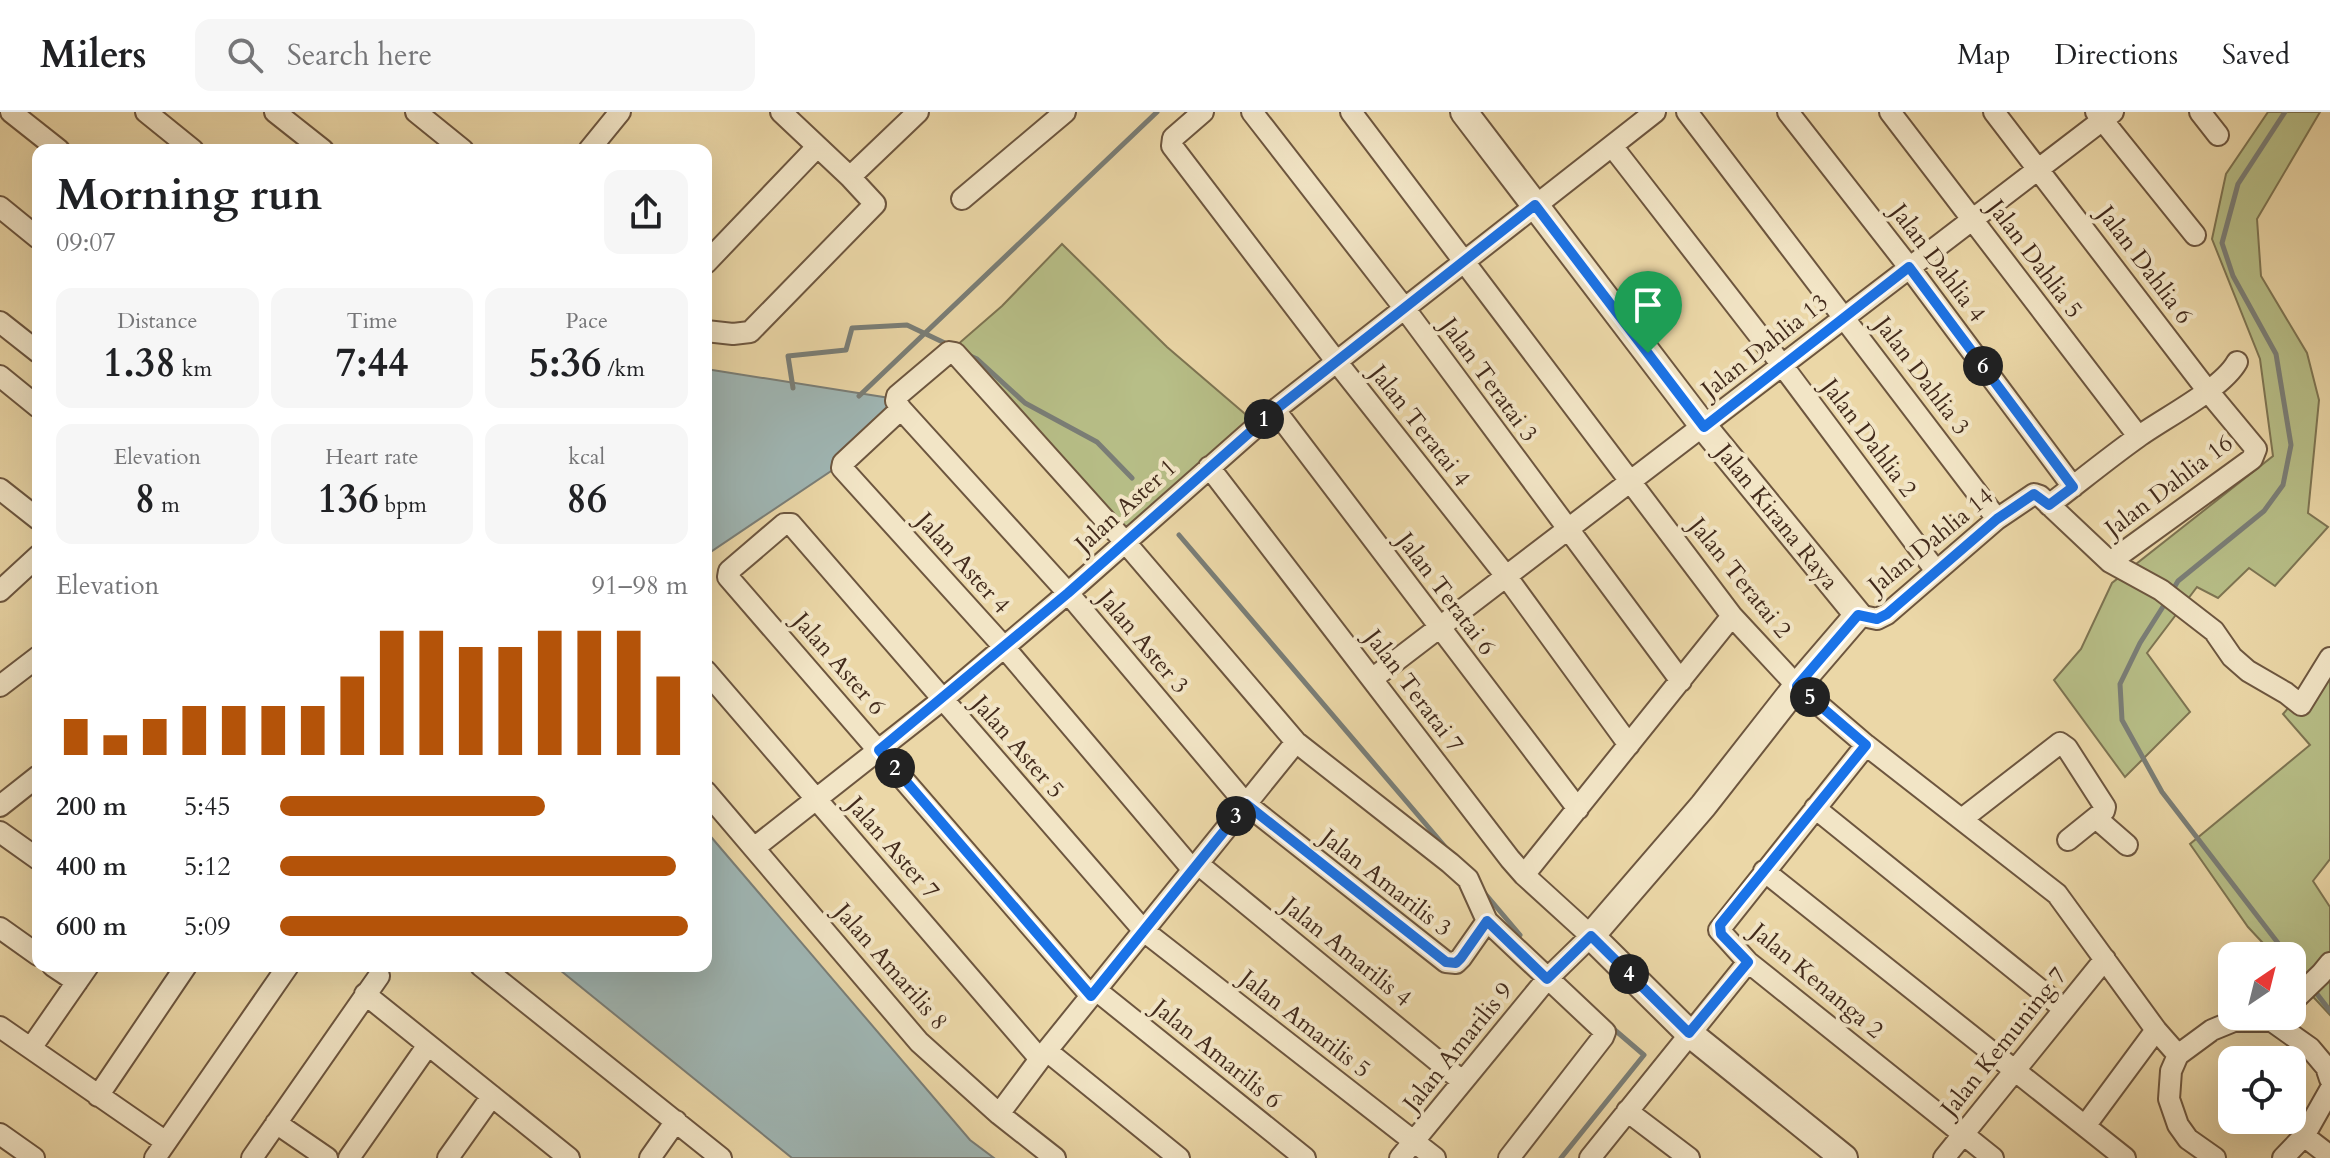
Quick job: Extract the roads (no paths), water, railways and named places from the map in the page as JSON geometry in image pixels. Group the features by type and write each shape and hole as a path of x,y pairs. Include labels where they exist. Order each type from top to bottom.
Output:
{"street":[{"path":"11,112 51,144"},
{"path":"146,112 186,144"},
{"path":"275,112 315,144"},
{"path":"416,112 456,144"},
{"path":"594,144 620,112"},
{"path":"712,332 750,332 874,208 875,202 781,112"},
{"path":"850,177 918,112"},
{"path":"962,199 1065,112"},
{"name":"Jalan Teratai 4","path":"1203,112 1173,138 1172,146 1506,576 1629,745"},
{"name":"Jalan Teratai 3","path":"1252,112 1405,309 1681,681"},
{"name":"Jalan Teratai 2","path":"1351,112 1732,616 1797,686 1866,745 2057,894 2156,1030 2178,1055"},
{"name":"Jalan Kirana Raya","path":"1464,112 1704,427 1858,615"},
{"name":"Jalan Aster 1","path":"754,848 942,700 1275,410 1655,112"},
{"name":"Jalan Dahlia 3","path":"1687,112 1997,519"},
{"name":"Jalan Dahlia 4","path":"1788,112 1909,267 2073,487"},
{"name":"Jalan Dahlia 5","path":"1890,112 2138,436"},
{"name":"Jalan Dahlia 6","path":"1994,112 2207,390 2256,449"},
{"path":"2200,112 2218,135"},
{"path":"2103,115 2195,235"},
{"name":"Jalan Dahlia 13","path":"1372,679 1704,427 2103,115"},
{"name":"Jalan Dahlia 2","path":"1612,146 1782,365 1936,571"},
{"path":"712,257 817,147"},
{"path":"0,207 32,233"},
{"path":"0,322 32,347"},
{"path":"901,409 896,401 897,396 949,352 955,353 1125,542 1296,742 1468,879 1487,921 1605,1034 1509,1158"},
{"name":"Jalan Dahlia 14","path":"1858,615 1877,619 1887,614 1997,519 2073,487 2138,436 2207,390 2237,362"},
{"path":"0,376 32,402"},
{"name":"Jalan Aster 3","path":"901,409 1068,593 1246,804"},
{"name":"Jalan Aster 4","path":"901,409 843,463 842,468 1004,647 1195,867"},
{"name":"Jalan Teratai 6","path":"1275,410 1578,809"},
{"name":"Jalan Dahlia 16","path":"2110,562 2252,459 2256,449"},
{"name":"Jalan Teratai 7","path":"1209,467 1524,875 1591,936"},
{"path":"0,489 32,514"},
{"path":"2041,500 2110,562 2161,590 2214,631 2232,657 2248,671 2301,705 2330,658"},
{"name":"Jalan Aster 6","path":"791,524 784,524 729,571 728,577 1093,993"},
{"name":"Jalan Aster 5","path":"791,524 1144,931"},
{"path":"0,591 32,562"},
{"path":"1844,1158 1689,1033 1591,936 1703,806 1797,686 1858,615"},
{"path":"1524,875 1732,616"},
{"path":"0,686 32,662"},
{"name":"Jalan Aster 7","path":"712,678 1043,1055 1179,1158"},
{"path":"999,1114 1043,1055 1296,742"},
{"path":"1962,819 2060,743 2067,748 2104,804 2104,811 2068,840"},
{"name":"Jalan Kenanga 2","path":"1866,745 1719,930 1748,962 1993,1158"},
{"path":"0,806 32,781"},
{"name":"Jalan Amarilis 8","path":"712,799 919,1042 999,1114 1055,1158"},
{"name":"Jalan Amarilis 3","path":"1246,804 1446,962 1456,963 1487,921"},
{"path":"1815,808 2064,1009"},
{"path":"2096,818 2127,845"},
{"path":"0,832 32,855"},
{"name":"Jalan Amarilis 4","path":"1195,867 1462,1081"},
{"path":"1764,871 2125,1158"},
{"path":"0,928 32,951"},
{"name":"Jalan Amarilis 5","path":"1144,931 1435,1158"},
{"name":"Jalan Amarilis 9","path":"1400,1158 1547,979 1591,936"},
{"name":"Jalan Kemuning 7","path":"1944,1158 2105,959"},
{"path":"1590,1158 1748,962"},
{"path":"2306,988 2330,963"},
{"path":"98,1096 182,972"},
{"path":"0,1027 98,1096 160,1150 284,972"},
{"path":"489,972 721,1158"},
{"path":"31,1048 82,974"},
{"path":"252,1158 379,976"},
{"name":"Jalan Amarilis 6","path":"1093,993 1305,1158"},
{"path":"365,994 492,1096 555,1154"},
{"path":"2215,1158 2188,1139 2178,1125 2169,1099 2171,1071 2178,1055 2218,1028"},
{"path":"2085,1126 2156,1030"},
{"path":"2288,1030 2310,1048 2326,1067 2330,1079"},
{"path":"349,1158 428,1045"},
{"path":"2283,1158 2304,1136 2330,1090"},
{"path":"448,1158 492,1096"},
{"path":"1627,1111 1689,1158"},
{"path":"650,1158 676,1121"},
{"path":"276,1123 327,1158"},
{"path":"0,1134 34,1158"},
{"path":"2304,1136 2330,1156"}],"water":[{"path":"712,370 896,399 843,463 712,551"},
{"path":"712,838 970,1140 994,1158 792,1158 562,972 712,972"}],"waterway":[{"path":"859,396 1157,112"},
{"path":"2171,593 2178,581 2264,511 2283,485 2291,445 2276,354 2233,276 2222,243 2238,184 2285,112"},
{"path":"793,388 788,356 846,350 852,328 907,325 949,345"},
{"path":"968,355 977,359 1025,403 1097,442 1132,478"},
{"path":"1179,535 1447,849"},
{"path":"2166,602 2140,643 2120,684 2122,720 2162,792 2277,942"},
{"path":"1482,890 1520,935"},
{"path":"2314,990 2330,1011"},
{"path":"1561,1158 1644,1055 1609,1025"}]}
